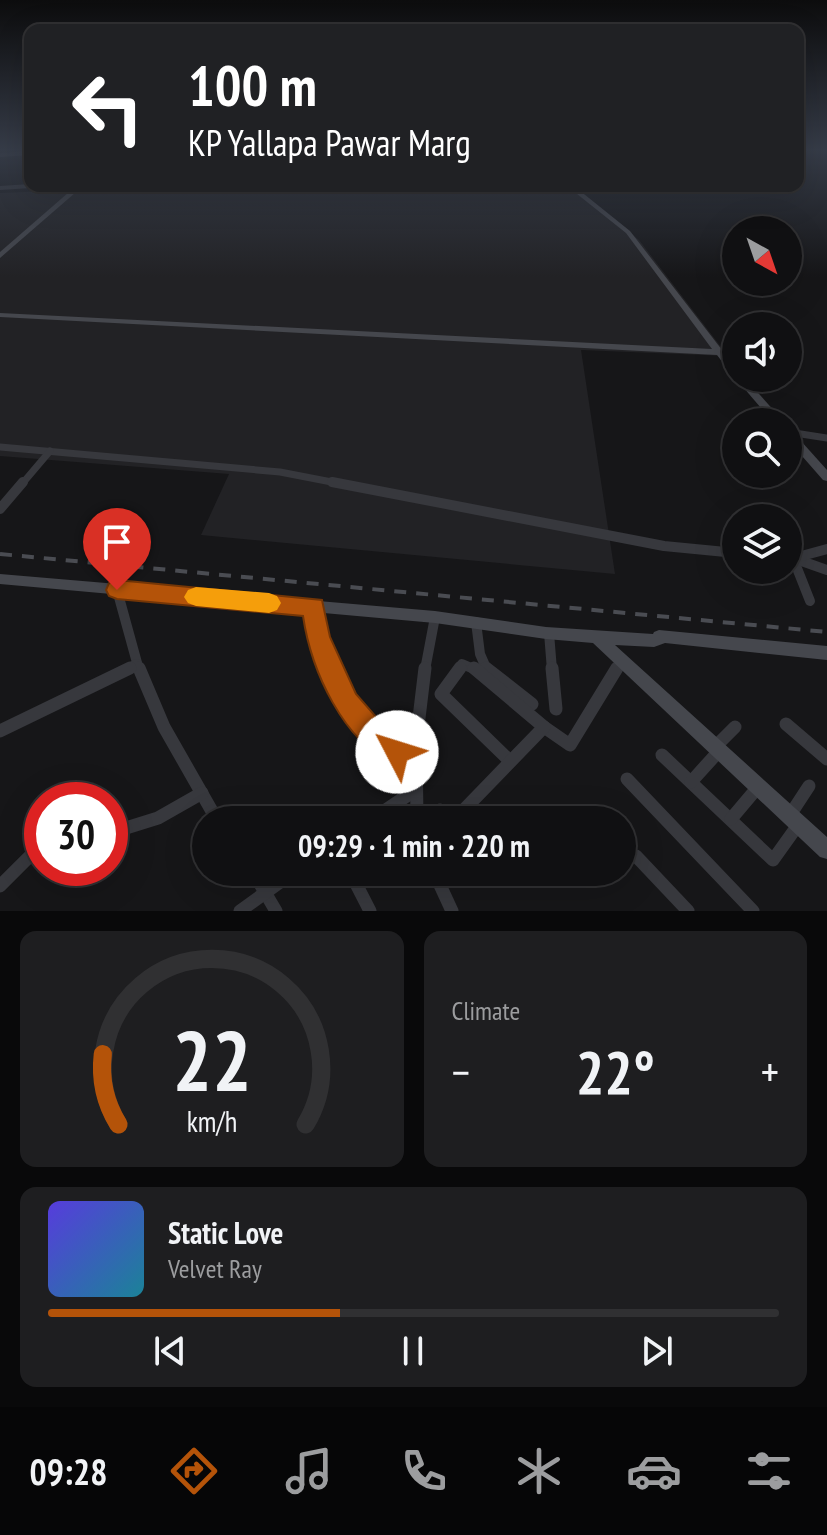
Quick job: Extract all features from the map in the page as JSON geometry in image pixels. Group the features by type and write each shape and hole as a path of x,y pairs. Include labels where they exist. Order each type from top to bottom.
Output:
{"street":[{"path":"0,256 73,192"},
{"path":"578,192 628,232 722,358"},
{"path":"0,315 717,352"},
{"path":"752,392 767,408"},
{"path":"802,434 827,438"},
{"path":"0,447 280,472 664,546 722,552"},
{"path":"802,448 827,477"},
{"path":"0,509 50,451"},
{"path":"802,555 827,549"},
{"path":"802,562 827,570"},
{"path":"0,579 435,617 654,641 664,637 827,653"},
{"path":"802,583 810,601"},
{"path":"117,590 137,664 164,727 209,806"},
{"path":"313,607 318,637 347,703 381,743 413,761"},
{"path":"416,806 413,761 417,708 435,617"},
{"path":"476,622 478,659 532,704"},
{"path":"544,631 556,709"},
{"path":"595,634 827,850"},
{"path":"510,761 441,694 462,664 472,666 570,745 622,660"},
{"path":"0,731 137,664"},
{"path":"786,724 827,759"},
{"path":"467,806 544,727"},
{"path":"691,782 735,727"},
{"path":"662,755 773,860 809,786"},
{"path":"627,779 753,911"},
{"path":"731,819 758,787"},
{"path":"392,806 414,791"},
{"path":"128,830 161,819 202,793"},
{"path":"636,856 688,911"},
{"path":"0,886 24,862"},
{"path":"263,886 276,911"},
{"path":"240,911 273,886"},
{"path":"357,886 370,911"},
{"path":"440,886 452,911"}],"shaded area":[{"path":"580,192 639,240 722,348 722,356 581,350 615,574 201,535 229,474 0,456 0,193"}],"railway":[{"path":"0,554 827,632"}],"slow traffic":[{"path":"196,597 269,603"}],"route":[{"path":"117,590 313,607 318,637 347,703 381,743 397,752"}]}
